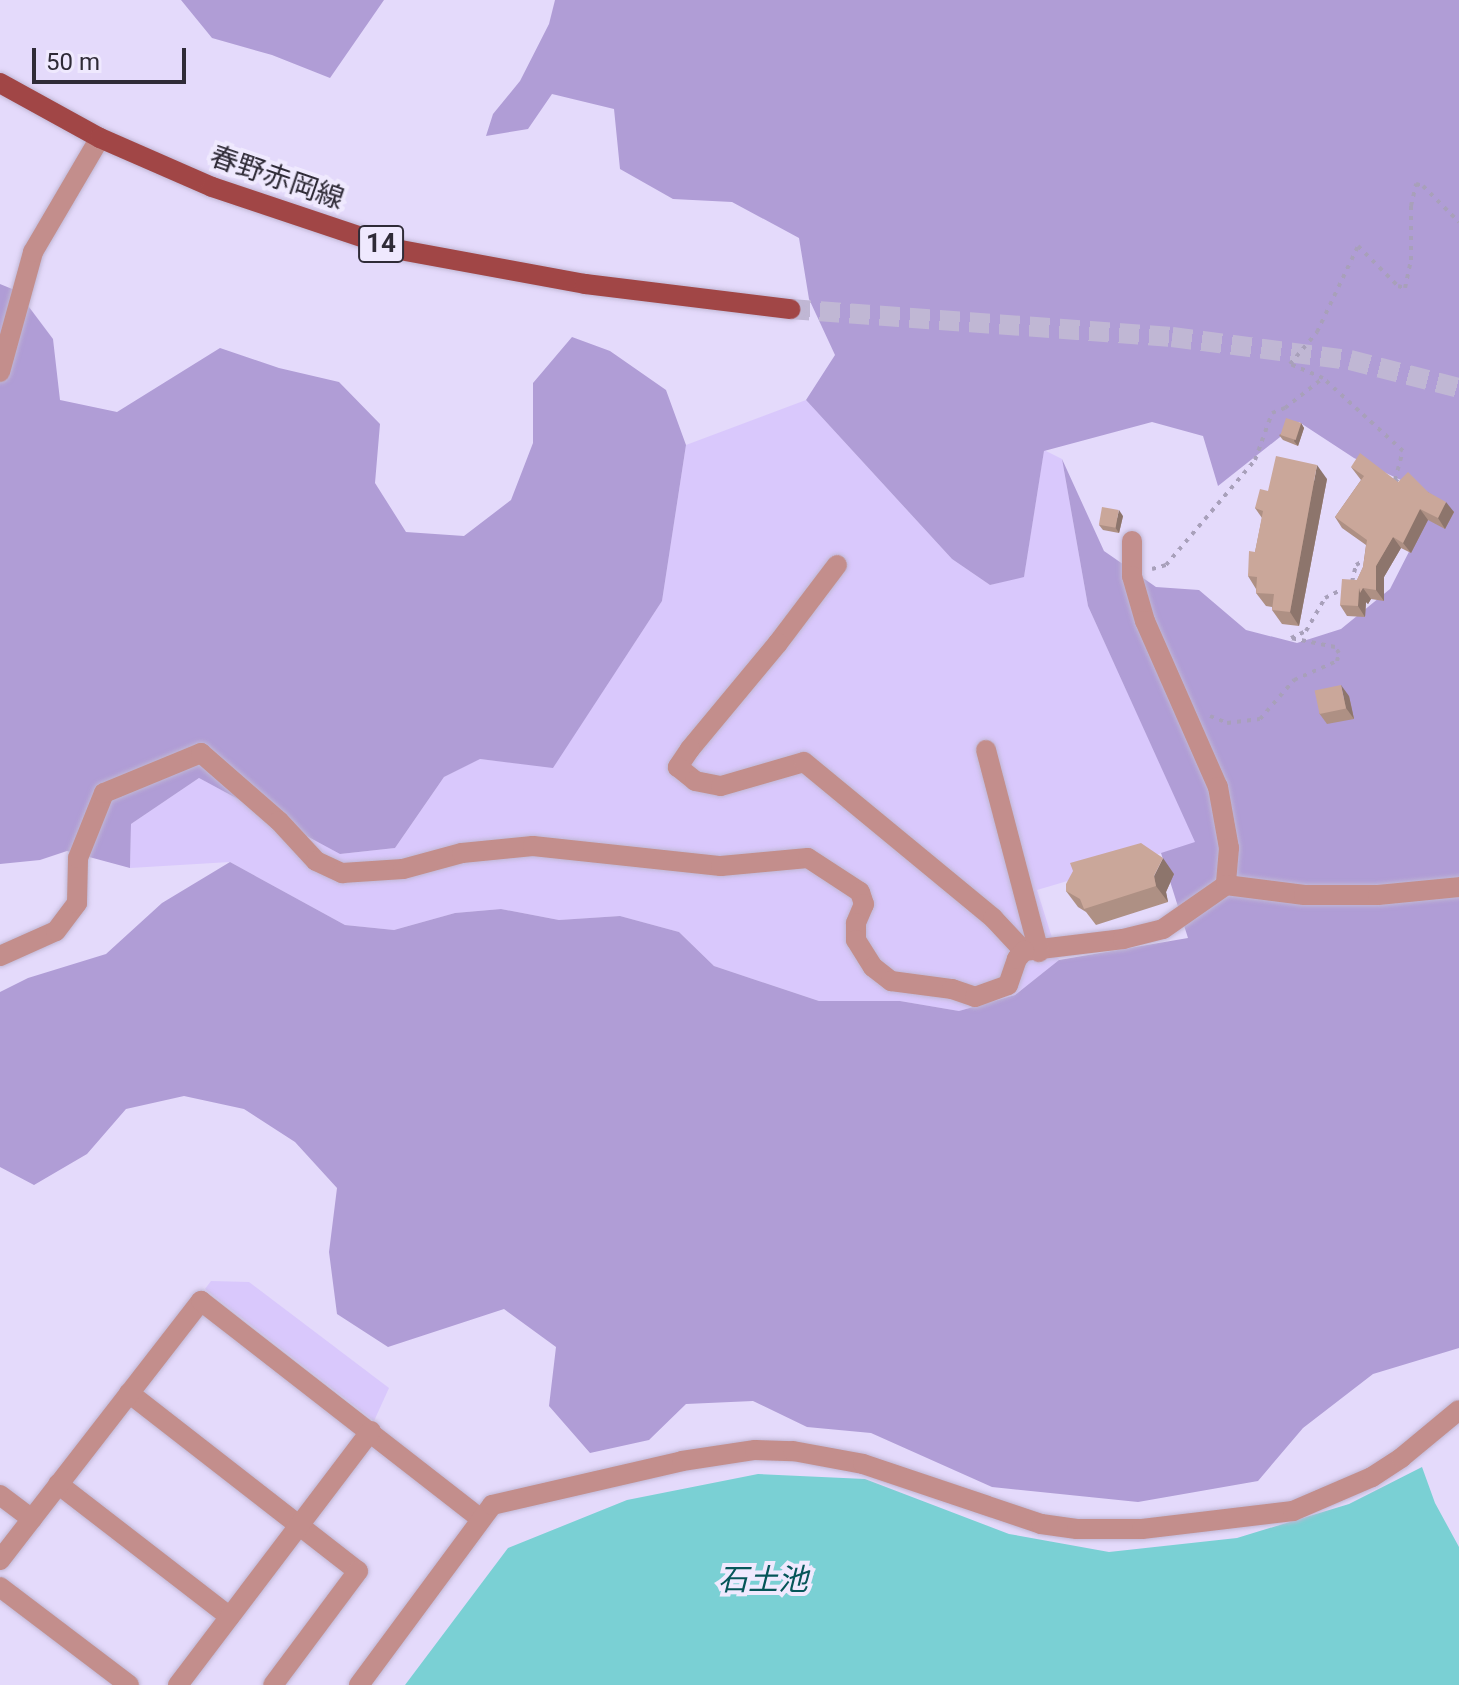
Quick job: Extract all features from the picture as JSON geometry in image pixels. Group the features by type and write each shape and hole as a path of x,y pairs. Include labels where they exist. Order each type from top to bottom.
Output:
{"main road":[{"name":"春野赤岡線","path":"0,83 100,138 212,187 400,250 585,284 790,309"}],"street":[{"path":"0,372 33,252 100,138"},
{"path":"1132,541 1132,576 1145,621 1176,698 1218,787 1229,848 1226,885"},
{"path":"837,565 678,767 695,781 721,786 804,762 1031,952"},
{"path":"986,750 1031,952"},
{"path":"0,956 56,931 77,903 78,858 104,793 182,758 201,753 279,821 316,861 342,873 403,869 462,853 533,846 721,866 808,858 860,892 864,904 856,923 856,940 873,967 891,981 952,989 975,997 1008,985 1017,959 1031,952 1163,929 1226,885 1304,895 1378,895 1459,887"},
{"path":"0,1560 201,1301 481,1519"},
{"path":"129,1393 358,1571 273,1685"},
{"path":"359,1685 492,1505 682,1461 755,1450 816,1454 863,1464 1013,1516 1053,1526 1112,1530 1258,1517 1293,1511 1372,1477 1459,1410"},
{"path":"178,1685 371,1431"},
{"path":"58,1484 230,1617"},
{"path":"0,1495 32,1519"},
{"path":"0,1587 129,1685"}],"path":[{"path":"1404,487 1395,480 1403,451 1323,378 1290,364 1317,332 1358,246 1398,286 1405,288 1411,260 1411,206 1416,184 1423,186 1459,222"},
{"path":"1132,576 1166,565 1260,453 1272,413 1285,408 1323,378"},
{"path":"1207,715 1227,723 1260,719 1294,680 1337,661 1339,653 1335,647 1291,638 1306,631 1325,598 1349,587 1356,565 1368,558"}],"shaded area":[{"path":"181,0 384,0 330,78 272,55 212,38"},
{"path":"555,0 1459,0 1459,1348 1373,1374 1303,1428 1258,1481 1138,1502 992,1487 871,1433 807,1427 753,1401 686,1404 649,1440 590,1453 549,1406 556,1347 504,1309 388,1347 337,1314 329,1252 337,1188 295,1142 244,1109 184,1096 126,1109 87,1154 34,1185 0,1167 0,992 28,978 106,954 162,903 230,862 345,925 394,930 455,913 501,909 559,920 620,916 679,932 714,966 819,1001 900,1001 959,1011 1015,995 1059,960 1188,938 1161,853 1195,842 1088,606 1062,459 1104,551 1156,587 1199,590 1246,630 1297,643 1341,629 1390,589 1417,536 1422,490 1354,458 1299,422 1218,486 1203,436 1152,422 1044,451 1024,577 990,585 952,559 806,400 835,355 809,299 799,238 732,202 673,199 620,169 614,109 552,94 528,129 486,136 493,114 520,81 549,24"},
{"path":"0,284 17,291 53,339 60,400 117,412 220,348 279,368 339,382 380,424 375,483 406,532 464,536 511,500 533,443 533,383 572,337 610,351 666,390 686,445 662,601 553,768 480,759 444,777 395,848 340,854 199,778 131,824 130,868 67,851 40,860 0,864"},
{"path":"806,400 952,559 990,585 1024,576 1044,450 1062,459 1088,606 1196,843 1037,890 1059,960 1015,995 959,1011 900,1001 819,1001 714,966 679,932 620,916 559,920 501,909 455,913 394,930 345,925 230,862 130,868 131,824 199,778 340,854 395,848 444,777 479,759 553,767 662,601 686,445"},
{"path":"211,1281 249,1282 389,1388 374,1421 205,1289"}],"water":[{"name":"石土池","path":"1422,1467 1435,1503 1459,1547 1459,1685 405,1685 508,1548 627,1500 758,1474 865,1479 1009,1534 1109,1552 1237,1538 1349,1504"}],"building":[{"path":"1286,418 1301,423 1296,440 1280,435"},
{"path":"1360,453 1398,482 1408,472 1428,492 1446,502 1438,518 1420,509 1403,543 1393,537 1376,566 1376,590 1363,588 1360,593 1359,588 1358,606 1340,605 1342,579 1357,580 1363,567 1367,540 1335,517 1364,476 1351,467"},
{"path":"1276,456 1317,465 1290,612 1272,610 1274,594 1256,593 1257,577 1248,576 1249,551 1255,552 1263,511 1255,508 1260,489 1268,491"},
{"path":"1102,507 1119,510 1116,528 1099,525"},
{"path":"1341,685 1346,708 1320,714 1315,691"},
{"path":"1141,843 1163,858 1154,876 1156,886 1084,909 1080,899 1066,891 1073,871 1070,863"}],"tunnel":[{"path":"790,309 1172,337 1350,360 1459,388"}]}
